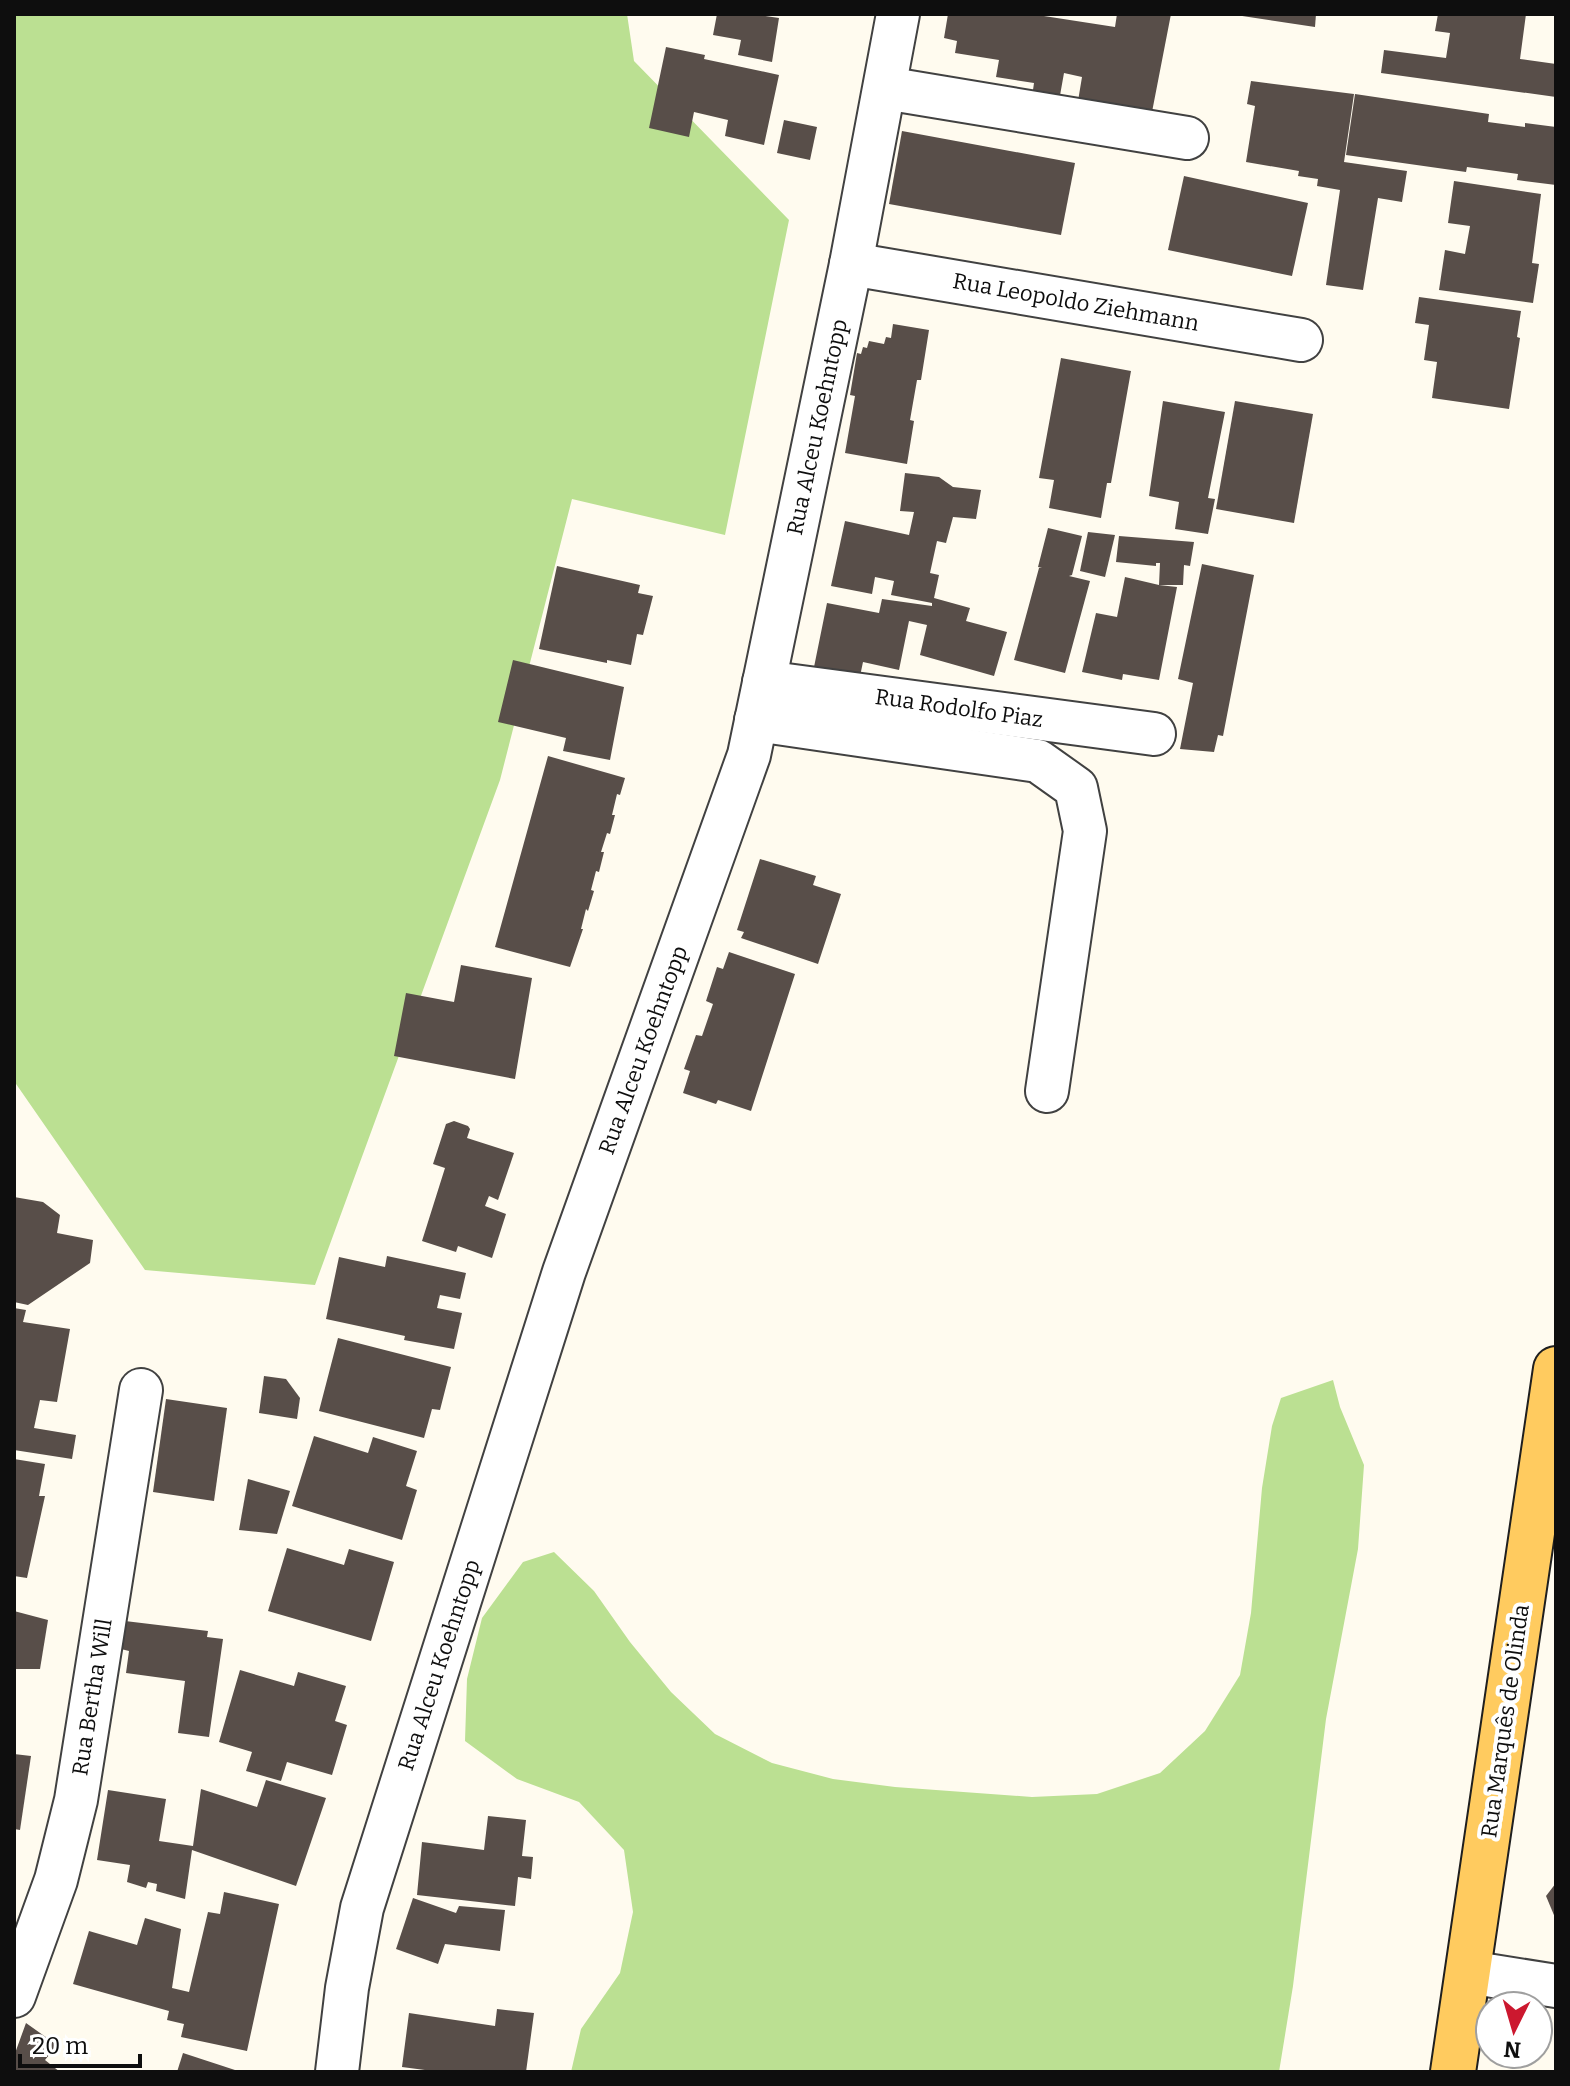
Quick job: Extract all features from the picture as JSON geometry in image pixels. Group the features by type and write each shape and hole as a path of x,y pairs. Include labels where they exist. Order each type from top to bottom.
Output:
{"main road":[{"name":"Rua Marquês de Olinda","path":"1453,2072 1556,1369"}],"street":[{"name":"Rua Alceu Koehntopp","path":"337,2072 347,1988 362,1908 559,1287 749,755 851,264 898,14"},
{"path":"885,88 1187,138"},
{"name":"Rua Leopoldo Ziehmann","path":"851,264 1301,340"},
{"path":"760,701 1038,761 1076,788 1085,831 1047,1091"},
{"name":"Rua Rodolfo Piaz","path":"760,701 1154,734"},
{"name":"Rua Bertha Will","path":"14,1996 56,1880 76,1800 141,1390"},
{"path":"1468,1972 1556,1986"}],"green space":[{"path":"14,14 627,14 634,61 789,220 725,535 572,499 500,780 315,1285 145,1270 14,1081"},
{"path":"1333,1380 1340,1407 1364,1465 1358,1549 1326,1719 1293,1986 1279,2072 571,2072 581,2029 620,1973 633,1912 624,1850 579,1802 517,1779 465,1741 467,1679 482,1618 523,1562 554,1552 594,1591 671,1692 715,1734 772,1763 833,1779 895,1787 1032,1797 1097,1794 1160,1773 1205,1731 1240,1675 1251,1613 1262,1488 1272,1426 1281,1398"}],"building":[{"path":"717,14 779,18 772,62 738,55 741,40 713,35"},
{"path":"948,14 1031,14 1115,27 1117,14 1171,14 1152,112 1078,101 1082,77 1064,73 1059,101 1032,97 1034,83 996,77 999,60 955,53 957,41 944,38"},
{"path":"1229,14 1316,14 1315,27"},
{"path":"1438,14 1526,14 1520,59 1556,64 1556,97 1381,73 1384,50 1446,58 1450,33 1435,31"},
{"path":"666,47 705,55 704,59 779,75 764,145 725,136 728,120 694,112 689,137 649,128"},
{"path":"1251,81 1354,94 1344,162 1407,171 1402,202 1378,198 1363,290 1326,285 1340,190 1317,186 1318,179 1298,176 1299,171 1246,162 1255,106 1247,104"},
{"path":"1355,94 1489,114 1488,122 1556,127 1556,185 1517,180 1518,174 1467,167 1466,172 1346,155"},
{"path":"784,120 817,127 810,160 777,153"},
{"path":"902,131 1075,163 1061,235 889,204"},
{"path":"1184,176 1308,203 1292,276 1168,250"},
{"path":"1454,181 1541,194 1532,263 1539,264 1533,303 1439,290 1445,250 1465,254 1470,226 1448,223"},
{"path":"1419,297 1521,311 1509,409 1432,398 1437,362 1424,360 1429,325 1415,323"},
{"path":"893,324 929,330 921,380 917,380 910,420 914,421 907,464 845,453 855,396 850,395 857,353 861,354 863,347 867,348 869,341 884,344 886,337 891,338"},
{"path":"1061,358 1131,371 1111,483 1107,483 1101,518 1049,508 1054,480 1039,478"},
{"path":"1163,401 1225,412 1208,498 1215,499 1208,534 1175,529 1179,502 1149,496"},
{"path":"1235,401 1313,414 1294,523 1216,509"},
{"path":"905,473 939,477 953,487 981,490 976,519 953,517 946,543 937,541 930,573 939,575 934,598 970,608 966,621 1007,632 994,676 920,655 927,625 909,621 899,670 863,662 859,681 813,672 827,603 879,613 882,599 932,606 932,603 891,595 894,581 875,577 872,594 831,586 845,521 909,535 914,512 900,511"},
{"path":"1048,528 1082,536 1072,575 1069,576 1090,581 1065,673 1014,660 1039,568 1042,568 1038,567"},
{"path":"1088,532 1115,535 1105,577 1080,571"},
{"path":"1119,536 1194,542 1190,566 1184,565 1183,585 1159,585 1160,563 1156,566 1116,562"},
{"path":"1202,564 1254,575 1223,736 1218,735 1214,752 1180,749 1193,683 1178,679"},
{"path":"557,566 640,585 638,593 653,596 643,635 637,634 631,665 539,649"},
{"path":"1125,577 1177,587 1159,680 1123,674 1122,680 1082,672 1096,613 1117,617"},
{"path":"513,660 624,687 610,760 563,751 566,738 498,722"},
{"path":"548,756 625,778 620,795 617,794 610,834 607,833 601,852 604,852 599,872 596,871 591,890 594,891 570,967 495,947"},
{"path":"760,859 816,876 813,885 841,894 818,964 741,938 744,932 737,930"},
{"path":"729,952 795,974 751,1111 683,1093 690,1071 684,1069 696,1035 702,1036 713,1004 706,1001 717,967 723,969"},
{"path":"461,965 532,978 515,1079 394,1056 406,993 454,1002"},
{"path":"454,1121 468,1126 467,1138 514,1153 498,1200 489,1196 485,1206 506,1214 492,1258 458,1246 456,1252 422,1241 445,1168 433,1164 446,1124"},
{"path":"14,1197 43,1202 60,1215 57,1233 93,1240 90,1263 28,1305 14,1302"},
{"path":"387,1256 466,1273 460,1299 440,1295 437,1308 462,1313 454,1349 404,1340 405,1336 326,1319 339,1257 385,1267"},
{"path":"14,1308 26,1310 23,1322 70,1329 57,1402 40,1400 34,1428 76,1435 72,1459 14,1450"},
{"path":"338,1338 451,1367 440,1410 432,1409 424,1438 319,1411"},
{"path":"264,1376 286,1379 300,1398 297,1419 259,1413"},
{"path":"166,1399 227,1408 214,1501 153,1492"},
{"path":"314,1436 368,1453 373,1437 417,1451 406,1486 417,1490 402,1540 292,1506"},
{"path":"14,1459 45,1464 39,1496 45,1496 27,1578 14,1576"},
{"path":"248,1479 290,1491 277,1534 239,1530"},
{"path":"287,1548 344,1565 349,1549 394,1562 371,1641 268,1611"},
{"path":"14,1611 48,1620 40,1669 14,1669"},
{"path":"125,1621 208,1631 207,1637 223,1639 209,1737 178,1733 185,1681 126,1673 129,1651 121,1649"},
{"path":"240,1670 294,1686 298,1672 346,1686 335,1721 347,1725 332,1775 287,1762 281,1781 246,1771 252,1752 219,1742"},
{"path":"14,1754 31,1756 20,1830 14,1829"},
{"path":"266,1780 326,1798 296,1886 192,1850 185,1899 156,1891 157,1884 148,1882 146,1888 127,1882 130,1865 97,1860 108,1790 166,1799 159,1841 193,1846 201,1789 257,1807"},
{"path":"488,1816 526,1820 522,1856 533,1857 531,1879 518,1877 515,1906 417,1895 422,1842 484,1850"},
{"path":"1556,1883 1556,1920 1546,1896"},
{"path":"224,1892 279,1904 247,2051 181,2037 184,2024 167,2020 169,2011 73,1984 89,1931 137,1945 145,1918 181,1929 172,1988 189,1992 208,1912 220,1914"},
{"path":"413,1898 456,1913 459,1906 505,1910 500,1951 445,1944 438,1964 396,1949"},
{"path":"497,2009 534,2013 526,2072 440,2072 402,2067 409,2013 495,2026"},
{"path":"26,2023 57,2045 45,2060 60,2072 14,2072 14,2056"},
{"path":"183,2053 238,2071 238,2072 177,2072"}]}
